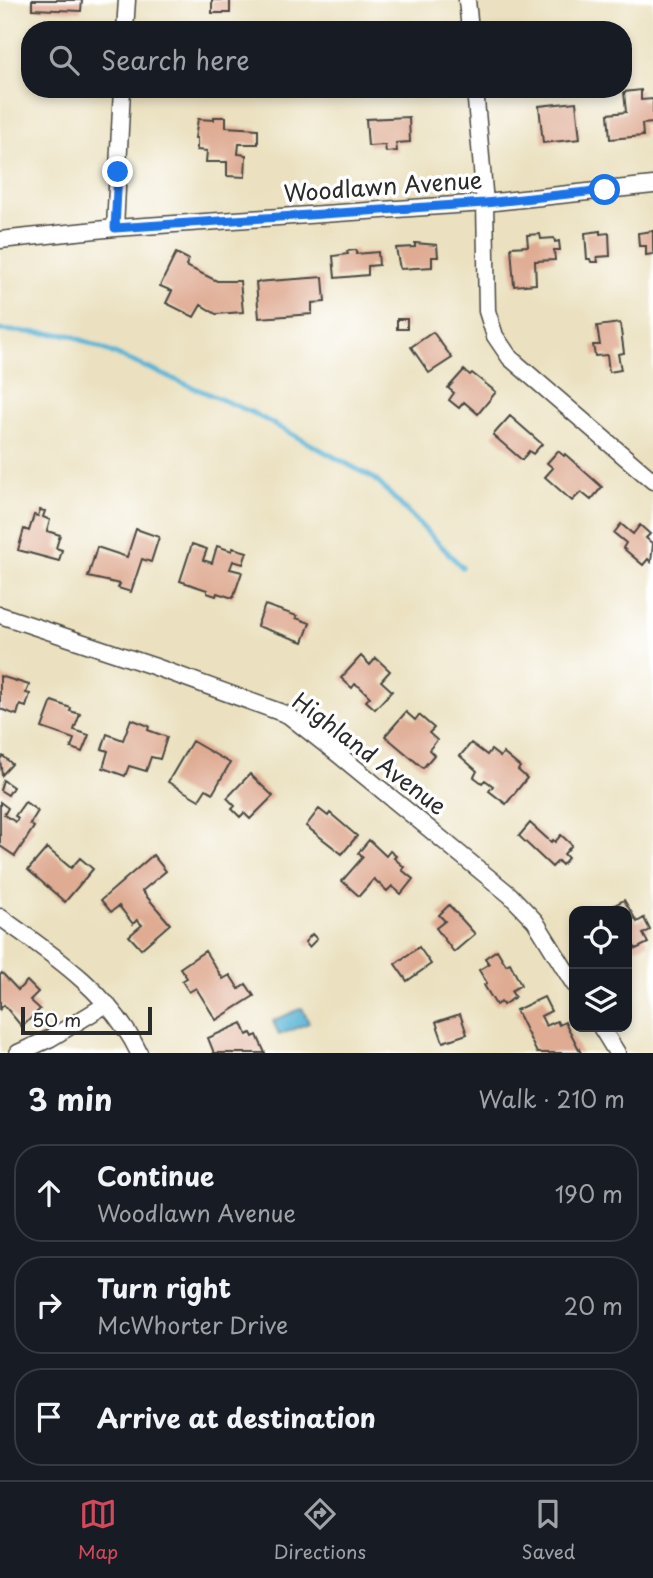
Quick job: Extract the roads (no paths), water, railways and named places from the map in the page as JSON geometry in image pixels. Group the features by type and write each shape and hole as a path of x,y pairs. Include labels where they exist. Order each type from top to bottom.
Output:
{"street":[{"path":"126,21 127,0"},
{"path":"467,0 469,21"},
{"path":"115,228 122,98"},
{"path":"476,98 485,203 487,311 495,336 510,358 653,481"},
{"name":"Woodlawn Avenue","path":"0,240 115,228 485,203 653,185"},
{"name":"Highland Avenue","path":"0,615 288,715 510,895 535,921 569,976"},
{"path":"0,917 49,951 107,1004 132,1038 139,1053"},
{"path":"18,1053 51,1038 107,1004"},
{"path":"604,1032 617,1053"}],"water":[{"path":"302,1008 309,1023 279,1035 273,1021"}],"waterway":[{"path":"0,330 70,335 251,412 375,479 462,567"}]}
